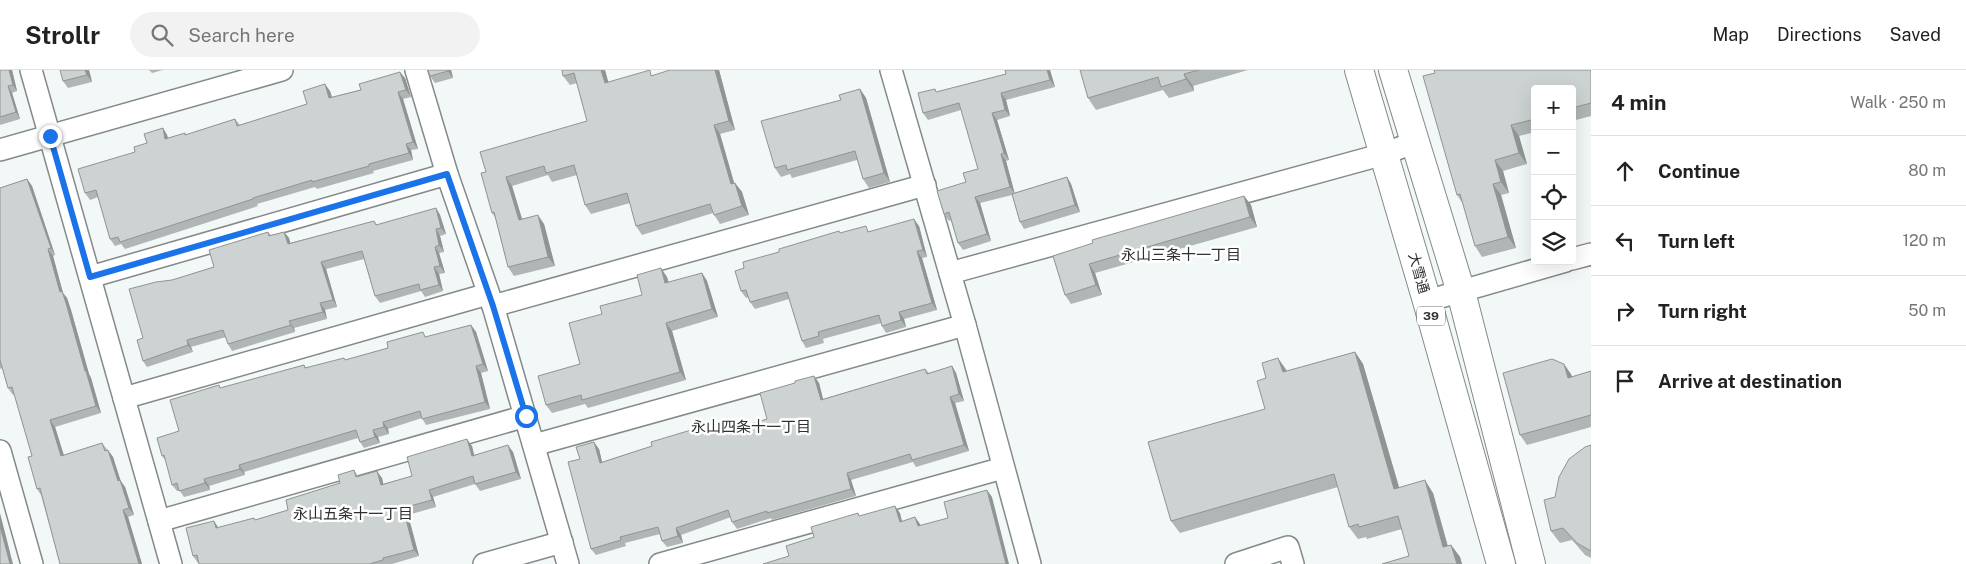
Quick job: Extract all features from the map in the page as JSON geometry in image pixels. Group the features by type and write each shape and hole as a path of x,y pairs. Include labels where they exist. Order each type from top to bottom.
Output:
{"highway":[{"name":"大雪通","path":"1359,70 1427,301 1501,564"},
{"name":"39","path":"1393,70 1461,292 1531,564"}],"street":[{"path":"31,70 171,564"},
{"path":"0,150 282,70"},
{"path":"416,70 447,174 490,300 526,416 568,564"},
{"path":"891,70 965,325 1030,564"},
{"path":"950,273 1384,154 1415,142"},
{"path":"90,277 447,174"},
{"path":"124,398 925,184"},
{"path":"1576,259 1591,254"},
{"path":"1427,301 1552,265"},
{"path":"534,445 965,325"},
{"path":"159,521 526,416"},
{"path":"0,452 32,564"},
{"path":"660,564 1003,468"},
{"path":"484,564 562,542"},
{"path":"1236,564 1288,547 1293,564"}],"building":[{"path":"0,70 9,70 13,85 8,86 16,112 0,117"},
{"path":"60,70 85,70 87,75 63,81"},
{"path":"428,70 448,70 448,71 430,76"},
{"path":"562,70 601,70 605,83 650,70 651,76 670,70 715,70 729,121 714,125 731,184 735,183 742,206 714,215 710,204 636,226 627,193 585,205 574,165 546,173 544,166 506,177 519,220 538,215 548,257 508,267 494,212 492,213 481,173 486,172 480,152 587,121 574,73 563,76"},
{"path":"1005,70 1047,70 1050,80 1001,93 1005,110 992,113 1004,153 1001,154 1010,187 975,197 987,234 958,243 949,212 944,214 937,191 966,182 963,173 978,169 959,103 923,113 918,93 935,89 936,92 1006,74"},
{"path":"1080,70 1199,70 1184,74 1186,79 1161,87 1158,77 1088,98"},
{"path":"1434,70 1591,70 1591,103 1576,107 1576,85 1531,85 1531,120 1511,125 1519,153 1495,160 1501,182 1493,184 1508,237 1475,246 1460,194 1457,195 1423,76 1435,73"},
{"path":"400,72 406,90 398,92 413,142 406,144 409,153 253,198 120,242 118,237 110,239 96,190 85,193 78,169 135,152 134,147 147,143 144,134 163,128 165,139 185,133 185,135 235,119 237,126 307,104 303,91 325,84 329,98 361,90 359,84"},
{"path":"860,89 884,173 863,179 855,151 787,170 786,165 775,168 761,121 841,100 839,95"},
{"path":"1067,177 1075,205 1020,222 1012,194"},
{"path":"27,179 51,248 48,249 60,292 62,291 66,303 96,406 50,420 61,456 102,443 105,451 108,450 129,508 123,510 139,564 60,564 40,488 37,489 28,457 32,456 12,387 8,388 0,360 0,188"},
{"path":"1244,196 1250,217 1089,264 1096,285 1065,295 1053,256 1093,243 1092,240"},
{"path":"436,208 441,228 436,229 439,245 435,247 440,266 434,267 439,285 420,290 419,284 375,296 362,251 321,262 333,300 320,303 323,312 289,321 291,325 228,344 223,330 187,340 188,345 143,361 137,340 143,338 129,289 172,280 214,267 209,250 268,232 269,236 284,232 288,244 374,221 376,225"},
{"path":"914,219 923,250 917,251 932,303 899,312 901,320 882,326 879,315 818,332 819,336 802,341 787,292 750,302 746,290 741,291 735,271 744,268 743,262 779,252 779,249 839,231 840,233 866,226 868,232"},
{"path":"661,268 665,283 702,273 712,309 666,323 680,372 582,400 581,395 546,405 538,376 580,364 569,323 602,314 600,306 642,295 637,275"},
{"path":"471,325 483,364 476,366 485,402 422,419 420,411 383,422 384,427 373,430 375,437 360,442 356,430 239,465 240,469 204,479 205,483 179,491 177,483 172,485 157,438 179,431 170,400 219,385 220,388 304,365 305,368 344,358 345,360 388,348 387,342 423,332 425,337"},
{"path":"1355,352 1394,489 1425,480 1443,547 1451,545 1457,564 1382,564 1409,556 1398,516 1359,527 1358,524 1349,527 1334,474 1171,521 1148,442 1265,409 1257,381 1266,378 1262,363 1278,358 1283,372"},
{"path":"1552,359 1564,364 1568,378 1591,371 1591,415 1520,435 1503,373"},
{"path":"952,366 959,394 950,397 964,445 912,460 910,454 847,473 851,489 767,513 767,511 732,522 728,510 676,528 678,536 662,541 658,527 620,537 621,540 591,549 568,462 580,459 576,447 594,442 600,463 652,446 651,442 691,430 692,434 702,431 703,434 732,425 734,429 767,419 760,393 795,383 795,381 814,376 821,400 925,369 927,374"},
{"path":"467,439 472,456 508,445 516,472 475,484 473,476 429,490 432,500 403,508 414,550 383,558 383,560 369,564 199,564 197,555 193,556 186,528 214,521 216,528 254,518 255,520 288,510 286,500 340,483 338,475 354,470 356,477 377,471 381,485 412,476 407,457"},
{"path":"1591,445 1591,551 1577,543 1563,528 1551,531 1544,500 1555,497 1559,477 1569,459 1585,447"},
{"path":"987,490 1006,564 763,564 789,556 786,546 814,537 811,527 858,513 859,516 895,506 900,522 915,517 918,526 948,518 944,502"},
{"path":"0,526 10,564 0,564"}],"district":[{"name":"永山三条十一丁目","path":"1181,255"},
{"name":"永山四条十一丁目","path":"751,427"},
{"name":"永山五条十一丁目","path":"353,514"}],"route":[{"path":"50,136 90,277 447,174 493,306 526,416"}]}
